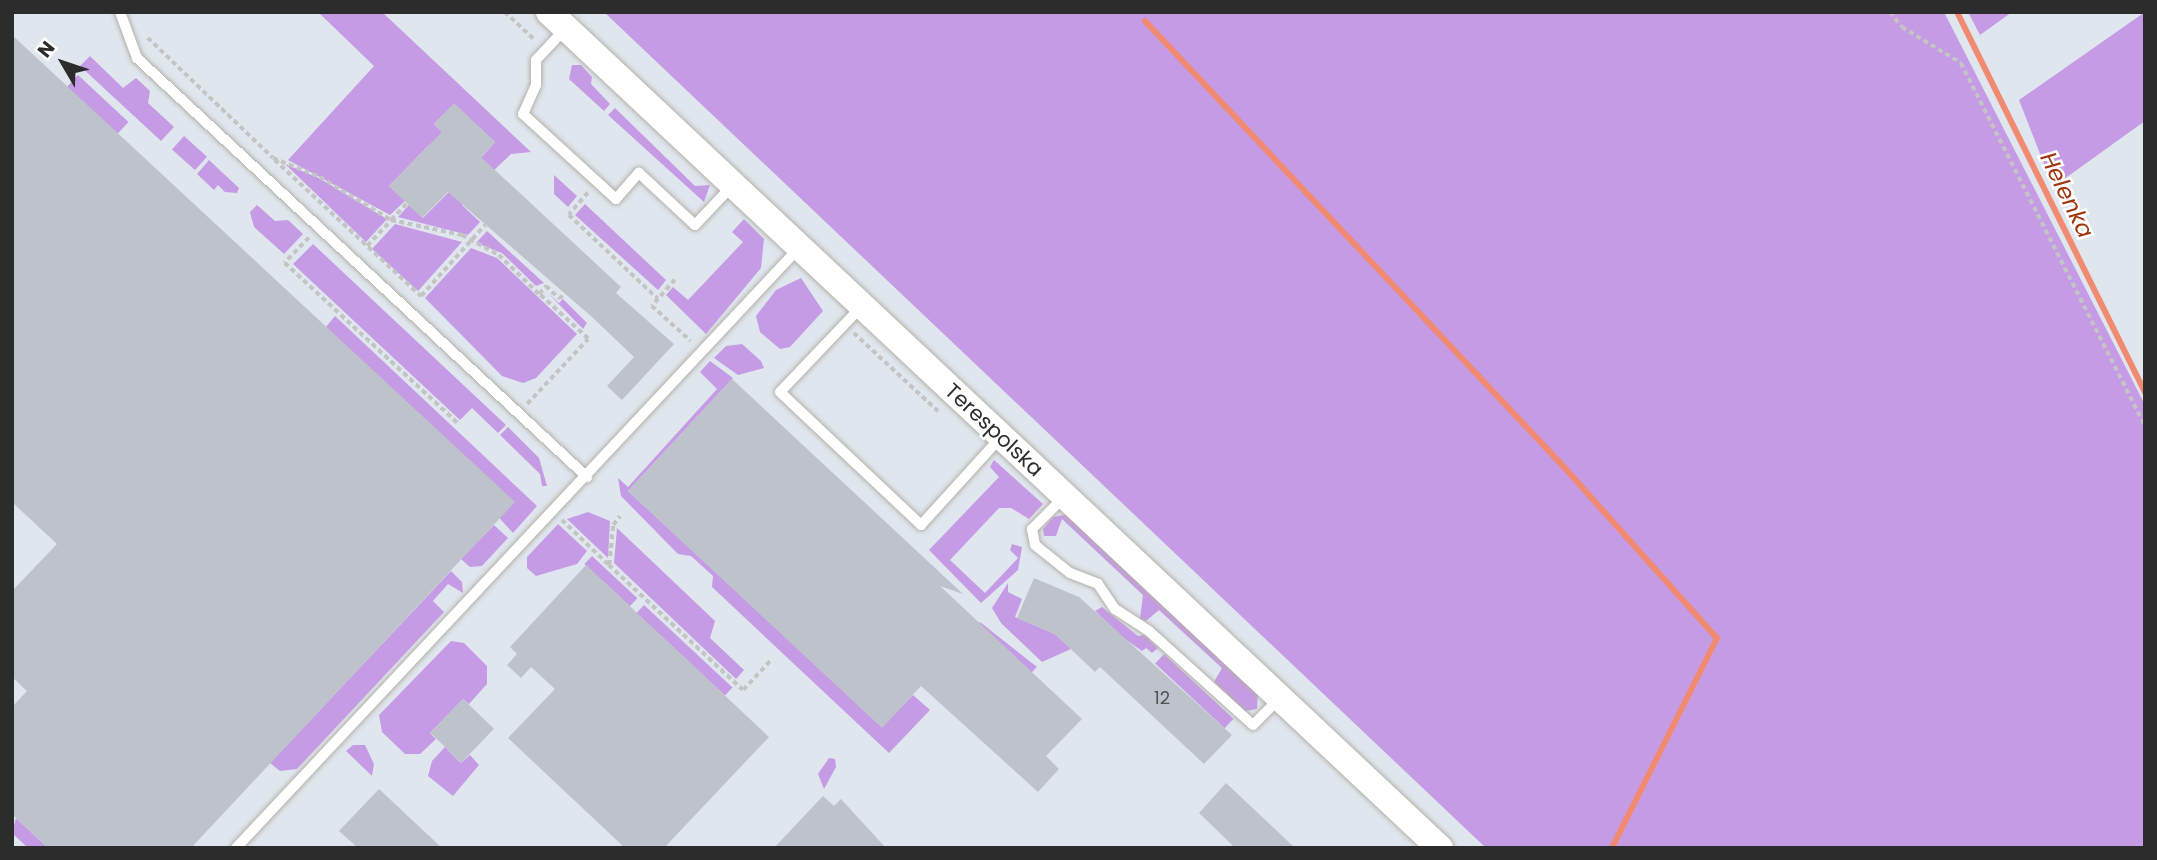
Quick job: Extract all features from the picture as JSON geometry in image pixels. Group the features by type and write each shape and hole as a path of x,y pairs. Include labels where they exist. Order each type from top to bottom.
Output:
{"street":[{"name":"Terespolska","path":"558,20 798,249 1440,848"}],"lane":[{"path":"120,12 137,58 587,477"},
{"path":"558,20 545,50 536,60 536,85 523,114 616,200 639,173 695,225 732,187"},
{"path":"236,848 587,477 798,249"},
{"path":"861,307 780,392 920,525 1001,437"},
{"path":"1065,496 1032,528 1035,545 1070,573 1098,584 1115,608 1149,631 1253,725 1280,697"}],"path":[{"path":"505,12 545,50"},
{"path":"1890,12 1902,27 1961,64 2145,425"},
{"path":"142,31 421,296 485,225"},
{"path":"273,158 320,177 391,220 462,235 469,242 499,256 588,339 518,413"},
{"path":"598,183 569,215 659,299"},
{"path":"367,246 407,203"},
{"path":"319,227 285,263 459,424"},
{"path":"675,280 652,306 703,352"},
{"path":"539,293 546,286 560,299 562,295"},
{"path":"553,512 743,690 771,660"},
{"path":"609,565 613,525 620,516"}],"shaded area":[{"path":"318,12 382,12 531,152 511,154 490,174 477,162 495,142 454,104 434,124 446,136 429,145 389,186 405,201 390,215 288,160 374,66"},
{"path":"604,12 1944,12 2145,405 2145,848 1486,848"},
{"path":"1968,12 2012,12 1980,35"},
{"path":"2145,12 2145,121 2053,187 2019,100"},
{"path":"90,56 123,88 136,78 150,91 148,103 174,127 161,141 80,66"},
{"path":"572,65 581,65 592,77 591,84 610,104 604,111 569,79"},
{"path":"78,75 128,122 117,134 66,87"},
{"path":"615,108 695,186 710,185 704,202 608,115"},
{"path":"184,136 207,157 195,170 172,149"},
{"path":"209,160 239,188 237,193 225,192 218,185 214,190 197,174"},
{"path":"285,164 319,178 387,219 366,242"},
{"path":"554,175 577,196 568,207 554,194"},
{"path":"462,179 475,191 462,205 480,222 468,235 398,217 409,205 423,218"},
{"path":"585,204 666,280 658,290 575,215"},
{"path":"257,205 275,221 288,220 303,234 284,254 254,227 250,212"},
{"path":"744,219 764,239 761,268 706,334 666,295 673,287 688,300 743,242 732,232"},
{"path":"395,224 462,242 418,291 372,249"},
{"path":"487,231 544,283 536,286 502,253 476,243"},
{"path":"313,244 506,425 498,433 472,408 460,420 293,264"},
{"path":"471,248 497,258 577,334 536,378 523,383 502,376 425,298"},
{"path":"801,278 823,311 790,347 780,349 760,332 756,316 776,290"},
{"path":"548,293 559,303 563,299 587,323 583,329"},
{"path":"335,316 537,506 513,533 326,327"},
{"path":"742,344 761,361 764,368 738,375 714,358 726,346"},
{"path":"710,361 733,378 628,491 882,727 913,695 930,710 889,753 712,587 713,576 691,556 678,554 621,496 618,478 628,487 717,389 700,372"},
{"path":"508,427 539,458 547,486 542,486 540,474 500,435"},
{"path":"994,460 1043,504 1029,519 1011,508 999,508 950,560 985,593 1018,558 1010,550 1012,544 1022,547 1018,570 981,603 929,550 999,477 990,467"},
{"path":"588,512 610,521 608,558 567,519"},
{"path":"1069,514 1258,692 1257,709 1245,711 1214,682 1222,668 1159,610 1146,621 1140,619 1143,595 1062,519 1056,536 1044,536 1043,529 1053,517"},
{"path":"558,524 587,551 577,564 536,576 527,568 527,557"},
{"path":"494,525 508,538 482,566 470,567 461,559"},
{"path":"617,528 715,621 710,638 744,670 736,679 614,563"},
{"path":"592,556 637,598 630,606 584,564"},
{"path":"451,571 462,582 463,593 448,584 433,601 444,612 297,769 280,771 270,763"},
{"path":"1008,583 1008,592 1022,599 1015,617 1055,634 1071,649 1042,662 1001,623 992,608"},
{"path":"644,605 732,688 725,696 636,613"},
{"path":"1102,607 1138,636 1144,635 1158,648 1152,653 1146,648 1142,651 1125,639 1095,611"},
{"path":"980,622 1037,667 1032,672 925,682"},
{"path":"451,641 464,643 487,666 487,684 469,704 463,699 430,733 436,739 420,754 405,754 382,732 379,715"},
{"path":"1164,654 1233,719 1225,728 1155,664"},
{"path":"353,745 365,745 374,764 372,776 346,751"},
{"path":"445,747 461,763 470,755 479,765 453,796 428,776 432,761"},
{"path":"829,758 835,759 836,767 824,789 818,774"},
{"path":"16,818 48,848 28,848 12,833"}],"building":[{"path":"12,35 515,502 191,848 48,848 12,814 12,707 27,691 12,677 12,591 57,544 12,502"},
{"path":"454,103 495,142 481,157 621,287 616,293 674,344 622,400 607,386 634,357 592,317 448,192 422,218 389,186 442,132 434,124"},
{"path":"732,379 963,594 940,586 1082,719 1046,756 1059,769 1038,792 921,686 882,728 628,491"},
{"path":"586,565 769,737 664,848 625,848 508,738 555,689 531,667 521,678 507,665 517,654 510,647"},
{"path":"1034,578 1079,597 1232,735 1204,764 1100,667 1095,672 1055,634 1017,618"},
{"path":"463,699 494,729 461,763 430,733"},
{"path":"1226,783 1295,848 1235,848 1199,813"},
{"path":"379,789 442,848 358,848 339,831"},
{"path":"823,796 834,806 841,799 886,848 774,848"}],"waterway":[{"name":"Helenka","path":"1957,12 2145,393"},
{"path":"1145,21 1563,466 1717,638 1612,848"}]}
